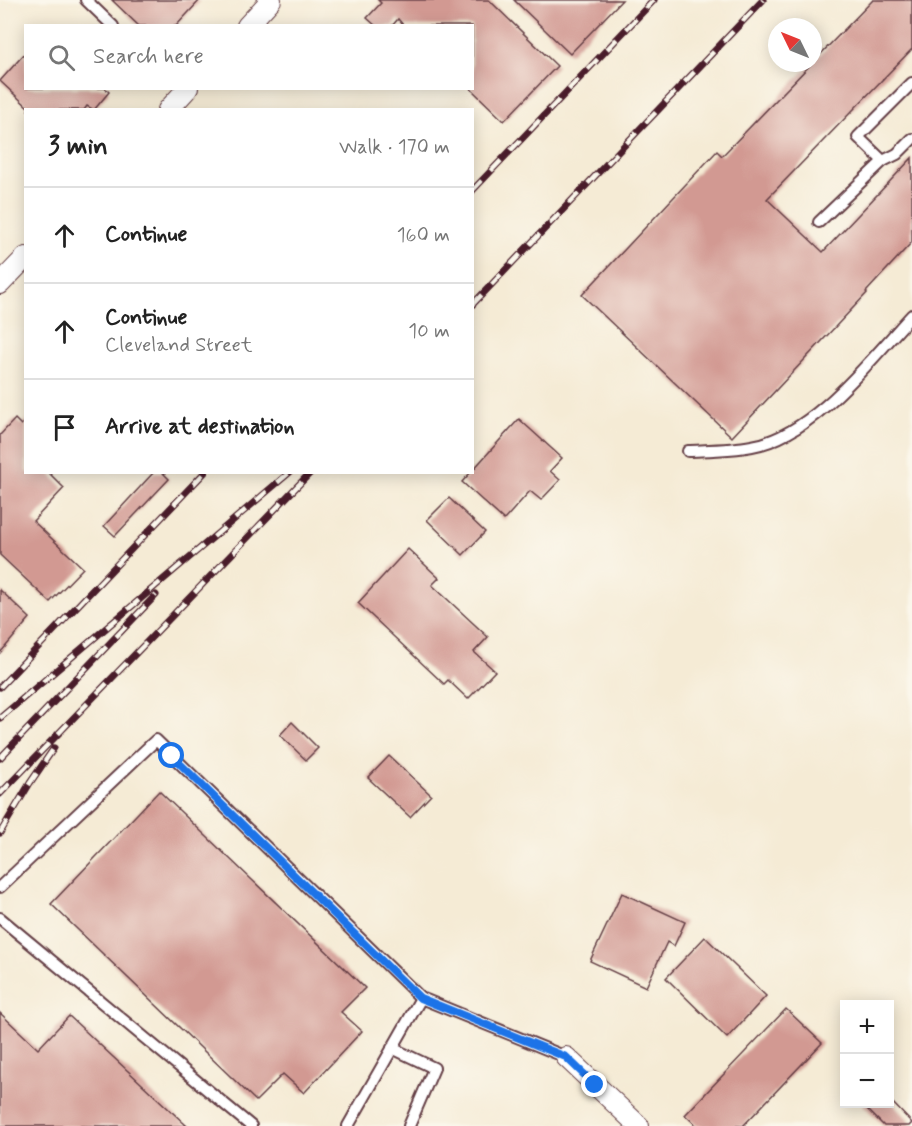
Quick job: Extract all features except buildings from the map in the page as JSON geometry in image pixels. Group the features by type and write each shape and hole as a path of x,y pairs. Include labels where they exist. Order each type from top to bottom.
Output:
{"street":[{"path":"249,24 271,0"},
{"path":"170,108 184,90"},
{"path":"0,284 24,259"},
{"path":"566,1057 639,1126"}],"lane":[{"path":"86,0 111,24"},
{"path":"883,161 858,137 912,83"},
{"path":"819,222 883,161 897,154 912,139"},
{"path":"688,451 753,446 782,436 813,417 832,401 912,315"},
{"path":"0,887 156,740 420,998 566,1057"},
{"path":"0,918 251,1126"},
{"path":"348,1126 420,998"},
{"path":"392,1048 434,1068 409,1126"}],"railway":[{"path":"474,189 654,0"},
{"path":"474,303 763,0"},
{"path":"0,687 203,474"},
{"path":"0,718 288,474"},
{"path":"0,794 309,474"},
{"path":"0,758 156,595"},
{"path":"0,833 54,748"}],"route":[{"path":"172,756 420,998 566,1057 595,1085"}]}
